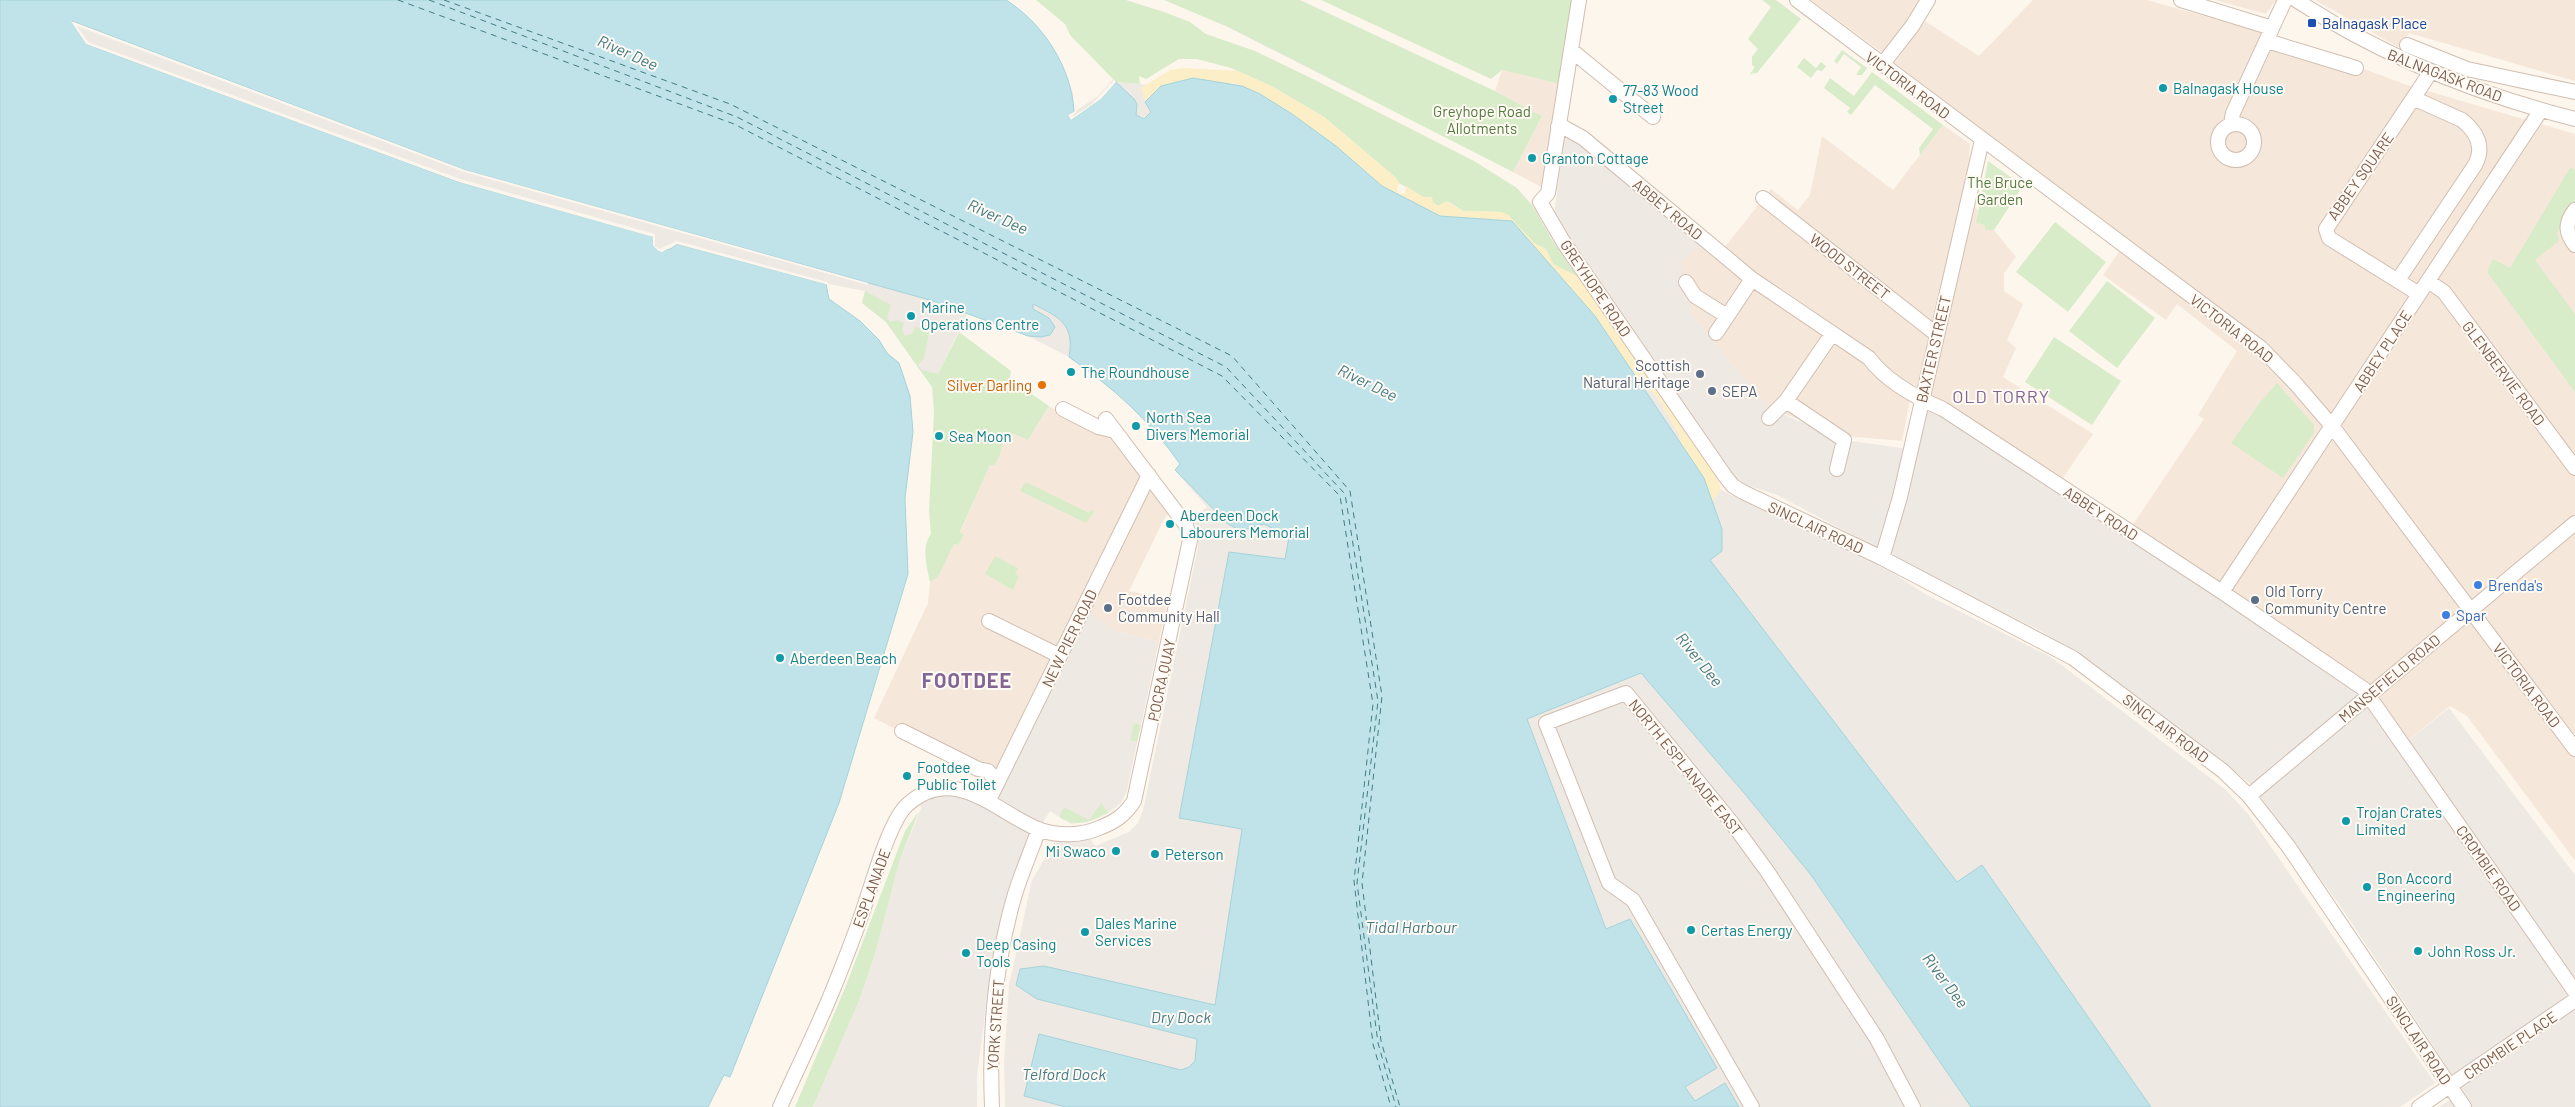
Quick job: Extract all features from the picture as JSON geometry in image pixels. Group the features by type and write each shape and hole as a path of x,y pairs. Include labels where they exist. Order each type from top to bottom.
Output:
{"street":[{"path":"1558,127 1579,0"},
{"name":"VICTORIA ROAD","path":"1797,0 2261,348 2295,383 2332,426 2575,749"},
{"path":"1882,65 1913,25 1928,0"},
{"path":"2181,0 2270,35 2348,62"},
{"path":"2231,124 2233,113 2285,0"},
{"name":"BALNAGASK ROAD","path":"2296,0 2329,22 2377,48 2430,73 2541,110 2575,119"},
{"path":"2406,45 2467,68 2575,92"},
{"path":"1571,50 1653,117"},
{"name":"ABBEY SQUARE","path":"2419,294 2329,238 2326,234 2326,227 2430,73"},
{"path":"2398,280 2475,165 2481,151 2478,139 2462,120 2414,98"},
{"name":"ABBEY PLACE","path":"2222,592 2541,110"},
{"name":"GREYHOPE ROAD","path":"1558,127 1548,193 1540,202 1564,243 1724,476 1733,486 1743,492"},
{"name":"ABBEY ROAD","path":"1558,127 1565,128 1583,138 1752,279 1869,358 1877,368 1921,400 1943,409 2222,592 2370,695"},
{"name":"BAXTER STREET","path":"1882,558 1900,497 1982,140"},
{"name":"WOOD STREET","path":"1763,198 1936,334"},
{"path":"2575,210 2567,224 2567,230 2575,245"},
{"path":"1716,333 1752,279"},
{"name":"GLENBERVIE ROAD","path":"2428,280 2444,292 2575,468"},
{"path":"1686,282 1695,296 1727,316"},
{"path":"1769,418 1786,402 1832,334"},
{"path":"1786,402 1844,440 1837,469"},
{"path":"1062,409 1098,427 1115,431"},
{"name":"POCRA QUAY","path":"1039,829 1062,834 1082,834 1097,829 1116,821 1126,813 1137,794 1190,544 1186,525 1106,419"},
{"name":"NEW PIER ROAD","path":"989,800 1149,476"},
{"name":"SINCLAIR ROAD","path":"1743,492 1882,558 2073,658 2177,735 2250,796 2288,846 2464,1107"},
{"name":"MANSEFIELD ROAD","path":"2250,796 2575,523"},
{"path":"989,621 1060,656"},
{"name":"NORTH ESPLANADE EAST","path":"1752,1107 1633,900 1609,883 1546,723 1626,693 1732,823 1767,870 1877,1039 1913,1107"},
{"name":"CROMBIE ROAD","path":"2370,695 2575,992"},
{"path":"902,731 978,769 988,771 997,782"},
{"name":"ESPLANADE","path":"780,1107 833,989 876,868 905,806 932,790 948,788 989,800 1039,829"},
{"name":"YORK STREET","path":"992,1107 991,1060 996,985 1015,894 1039,829"},
{"name":"CROMBIE PLACE","path":"2419,1107 2575,1000"}],"shaded area":[{"path":"1006,0 1033,22 1048,41 1063,67 1073,93 1074,112 1098,96 1113,79 1116,82 1161,86 1375,181 1441,216 1554,243 1703,455 1716,476 1721,490 1890,571 1927,595 2051,657 2226,790 2248,814 2435,1083 2400,1107 1005,1107 1004,1063 1009,985 1032,880 1055,841 1091,840 1095,846 1129,832 1138,823 1143,810 1198,547 1198,529 1192,519 1207,507 1175,470 1180,465 1165,443 1127,402 1069,357 1028,336 967,313 932,387 886,322 862,303 865,291 662,252 655,249 653,237 459,182 86,44 71,21"},
{"path":"1811,0 1920,0 1916,9 1883,53"},
{"path":"2033,0 2147,0 2278,37 2407,85 2575,134 2575,861 2467,716 2450,706 2405,743 2132,526 2204,419 2198,415 2237,351 2177,304 2166,320 2103,275 2127,240 1895,63 1925,21 1979,56"},
{"path":"2215,0 2276,0 2266,14"},
{"path":"2315,0 2575,0 2575,81 2409,33 2400,48"},
{"path":"1502,70 1560,84 1543,188 1513,172 1542,116 1495,91"},
{"path":"1943,125 1970,144 1966,196 2016,257 2004,273 2004,291 2023,304 2007,340 2016,348 2003,377 2093,434 2063,478 1913,384 1902,441 1845,436 1768,408 1692,315 1679,261 1705,242 1724,248 1771,189 1798,210 1810,195 1822,136 1893,190"},
{"path":"1564,135 1575,138 1705,242 1680,262 1692,315 1768,408 1844,440 1909,449 1921,400 2370,695 2404,744 2449,708 2575,875 2575,1107 2439,1107 2463,1091 2341,907 2251,784 2092,665 2043,632 1896,558 1777,495 1741,483 1720,462 1554,217"},
{"name":"FOOTDEE","path":"1049,406 1083,427 1115,431 1173,508 1164,519 1129,591 1168,599 1159,642 1117,632 1083,609 997,782 874,718 928,603 930,582 938,576 954,544 958,545 960,533 990,465 995,465 1000,455 1003,440 1012,434 1028,440"},
{"path":"1083,608 1117,632 1159,642 1141,725 1134,724 1130,740 1137,742 1127,791 1121,803 1108,813 1091,821 1071,824 1050,811 1039,829 1005,916 990,976 977,1076 977,1107 813,1107 859,1001 875,954 900,859 921,809 919,796 932,790 989,800"}],"green space":[{"path":"1036,0 1126,0 1164,12 1190,22 1206,34 1255,51 1474,161 1517,188 1532,205 1554,243 1577,276 1553,264 1546,249 1534,243 1508,215 1501,212 1463,211 1449,202 1438,206 1399,183 1395,177 1324,117 1273,87 1231,68 1197,59 1179,59 1146,79 1139,76 1140,84 1116,82 1070,35 1065,24"},
{"name":"Greyhope Road Allotments","path":"1164,0 1300,0 1495,91 1542,116 1513,172 1228,27"},
{"path":"1321,0 1573,0 1560,84 1502,70 1491,79"},
{"path":"1762,0 1776,0 1801,19 1757,73 1750,74 1755,67 1752,65 1752,57 1758,49 1748,39 1771,7"},
{"path":"1842,50 1867,68 1862,75 1856,75 1861,67 1844,54 1837,64 1834,61"},
{"path":"1804,58 1816,68 1821,62 1826,66 1822,71 1817,70 1811,78 1797,67"},
{"path":"1872,72 1943,125 1920,155 1919,148 1933,129 1875,85 1851,115 1847,112 1850,108 1824,88 1830,78 1854,96"},
{"name":"The Bruce Garden","path":"1988,161 2023,186 1994,230 1985,230 1985,225 1976,223"},
{"path":"2570,168 2575,169 2575,201 2560,221 2562,229 2557,232 2559,241 2535,260 2575,314 2575,392 2487,272 2493,259 2510,268"},
{"path":"2055,222 2106,262 2068,312 2016,272"},
{"path":"2107,281 2155,318 2117,368 2069,331"},
{"path":"865,291 891,305 887,317 890,322 897,320 904,323 902,330 905,336 912,334 915,326 929,334 924,358 918,365 922,370 938,374 959,332 1011,371 1010,379 1049,406 1028,440 1013,434 1003,440 1000,455 995,465 990,465 960,532 964,535 958,545 954,544 938,577 930,582 925,551 931,534 929,511 934,413 932,387 886,322 862,303"},
{"path":"2054,337 2121,381 2092,425 2025,382"},
{"path":"2277,383 2314,425 2314,433 2283,478 2231,443 2258,405"},
{"path":"1028,483 1089,513 1091,510 1095,511 1086,523 1020,491 1024,484"},
{"path":"995,556 1018,568 1015,574 1019,576 1013,590 985,574"},
{"path":"1134,723 1141,725 1137,742 1130,740"},
{"path":"1101,803 1108,813 1089,821 1078,823 1059,817 1064,807 1089,820"},
{"path":"919,811 900,859 875,954 859,1001 813,1107 795,1107 847,983 905,831"}],"sand":[{"path":"1184,68 1238,71 1273,87 1324,117 1395,177 1399,183 1397,190 1399,194 1405,193 1406,186 1423,197 1432,197 1433,202 1438,206 1446,201 1463,211 1501,212 1508,215 1534,243 1546,249 1553,264 1577,276 1697,446 1716,476 1721,490 1712,501 1722,529 1713,528 1681,449 1679,435 1658,399 1620,357 1417,214 1251,90 1233,83 1167,100 1145,102 1141,88 1170,70"}],"water":[{"path":"0,0 1006,0 1032,21 1053,48 1068,79 1072,95 1074,112 1068,115 1071,120 1101,99 1116,82 1134,99 1137,104 1136,115 1144,119 1151,112 1145,102 1161,86 1193,78 1242,86 1260,94 1292,114 1336,146 1382,186 1440,216 1512,221 1595,316 1704,478 1722,529 1722,551 1710,560 1957,882 1982,865 2151,1107 1971,1107 1811,875 1745,794 1641,673 1527,719 1606,929 1630,919 1717,1068 1685,1087 1695,1101 1725,1083 1739,1107 1066,1107 1024,1096 1039,1034 1181,1070 1189,1067 1195,1061 1197,1039 1037,999 1016,985 1020,969 1044,966 1215,1005 1242,829 1179,818 1229,552 1285,559 1289,537 1264,524 1241,531 1228,524 1175,470 1180,464 1143,419 1101,380 1069,357 1070,337 1063,323 1033,304 1033,309 1049,318 1055,327 1050,335 1041,337 1028,336 933,301 465,170 72,21 86,44 459,182 654,237 653,241 658,251 671,249 677,244 826,284 829,299 860,321 879,340 887,353 899,363 910,396 913,432 905,498 908,574 839,803 730,1077 724,1075 708,1107 0,1107"}],"pier":[{"path":"71,21 465,170 868,283 868,285 464,172 77,26 88,42 460,179 655,234 655,245 659,249 677,241 827,282 829,285 677,244 662,252 658,251 653,245 653,237 459,182 86,44"},
{"path":"1114,80 1116,82 1101,99 1071,120 1068,115 1077,110 1072,117 1091,105"}],"ferry route":[{"path":"398,0 734,124 1222,376 1340,496 1373,704 1354,881 1373,1044 1391,1107"},
{"path":"429,0 737,117 1226,367 1345,494 1378,701 1357,883 1378,1043 1396,1107"},
{"path":"444,0 730,104 1232,356 1350,491 1382,696 1362,883 1381,1041 1400,1107"}],"place":[{"name":"Balnagask Place","path":"2312,23"},
{"name":"Balnagask House","path":"2163,88"},
{"name":"77-83 Wood Street","path":"1613,99"},
{"name":"Granton Cottage","path":"1532,158"},
{"name":"Marine Operations Centre","path":"911,316"},
{"name":"The Roundhouse","path":"1071,372"},
{"name":"Scottish Natural Heritage","path":"1700,374"},
{"name":"Silver Darling","path":"1042,385"},
{"name":"SEPA","path":"1712,391"},
{"name":"North Sea Divers Memorial","path":"1136,426"},
{"name":"Sea Moon","path":"939,436"},
{"name":"Aberdeen Dock Labourers Memorial","path":"1170,524"},
{"name":"Brenda's","path":"2478,585"},
{"name":"Old Torry Community Centre","path":"2255,600"},
{"name":"Footdee Community Hall","path":"1108,608"},
{"name":"Spar","path":"2446,615"},
{"name":"Aberdeen Beach","path":"780,658"},
{"name":"Footdee Public Toilet","path":"907,776"},
{"name":"Trojan Crates Limited","path":"2346,821"},
{"name":"Mi Swaco","path":"1116,851"},
{"name":"Peterson","path":"1155,854"},
{"name":"Bon Accord Engineering","path":"2367,887"},
{"name":"Certas Energy","path":"1691,930"},
{"name":"Dales Marine Services","path":"1085,932"},
{"name":"John Ross Jr.","path":"2418,951"},
{"name":"Deep Casing Tools","path":"966,953"}],"district":[{"name":"OLD TORRY","path":"2001,396"},
{"name":"FOOTDEE","path":"967,680"}],"water label":[{"name":"River Dee","path":"628,52"},
{"name":"River Dee","path":"998,216"},
{"name":"River Dee","path":"1368,382"},
{"name":"River Dee","path":"1700,659"},
{"name":"Tidal Harbour","path":"1411,926"},
{"name":"River Dee","path":"1946,980"},
{"name":"Dry Dock","path":"1181,1016"},
{"name":"Telford Dock","path":"1064,1073"}]}
